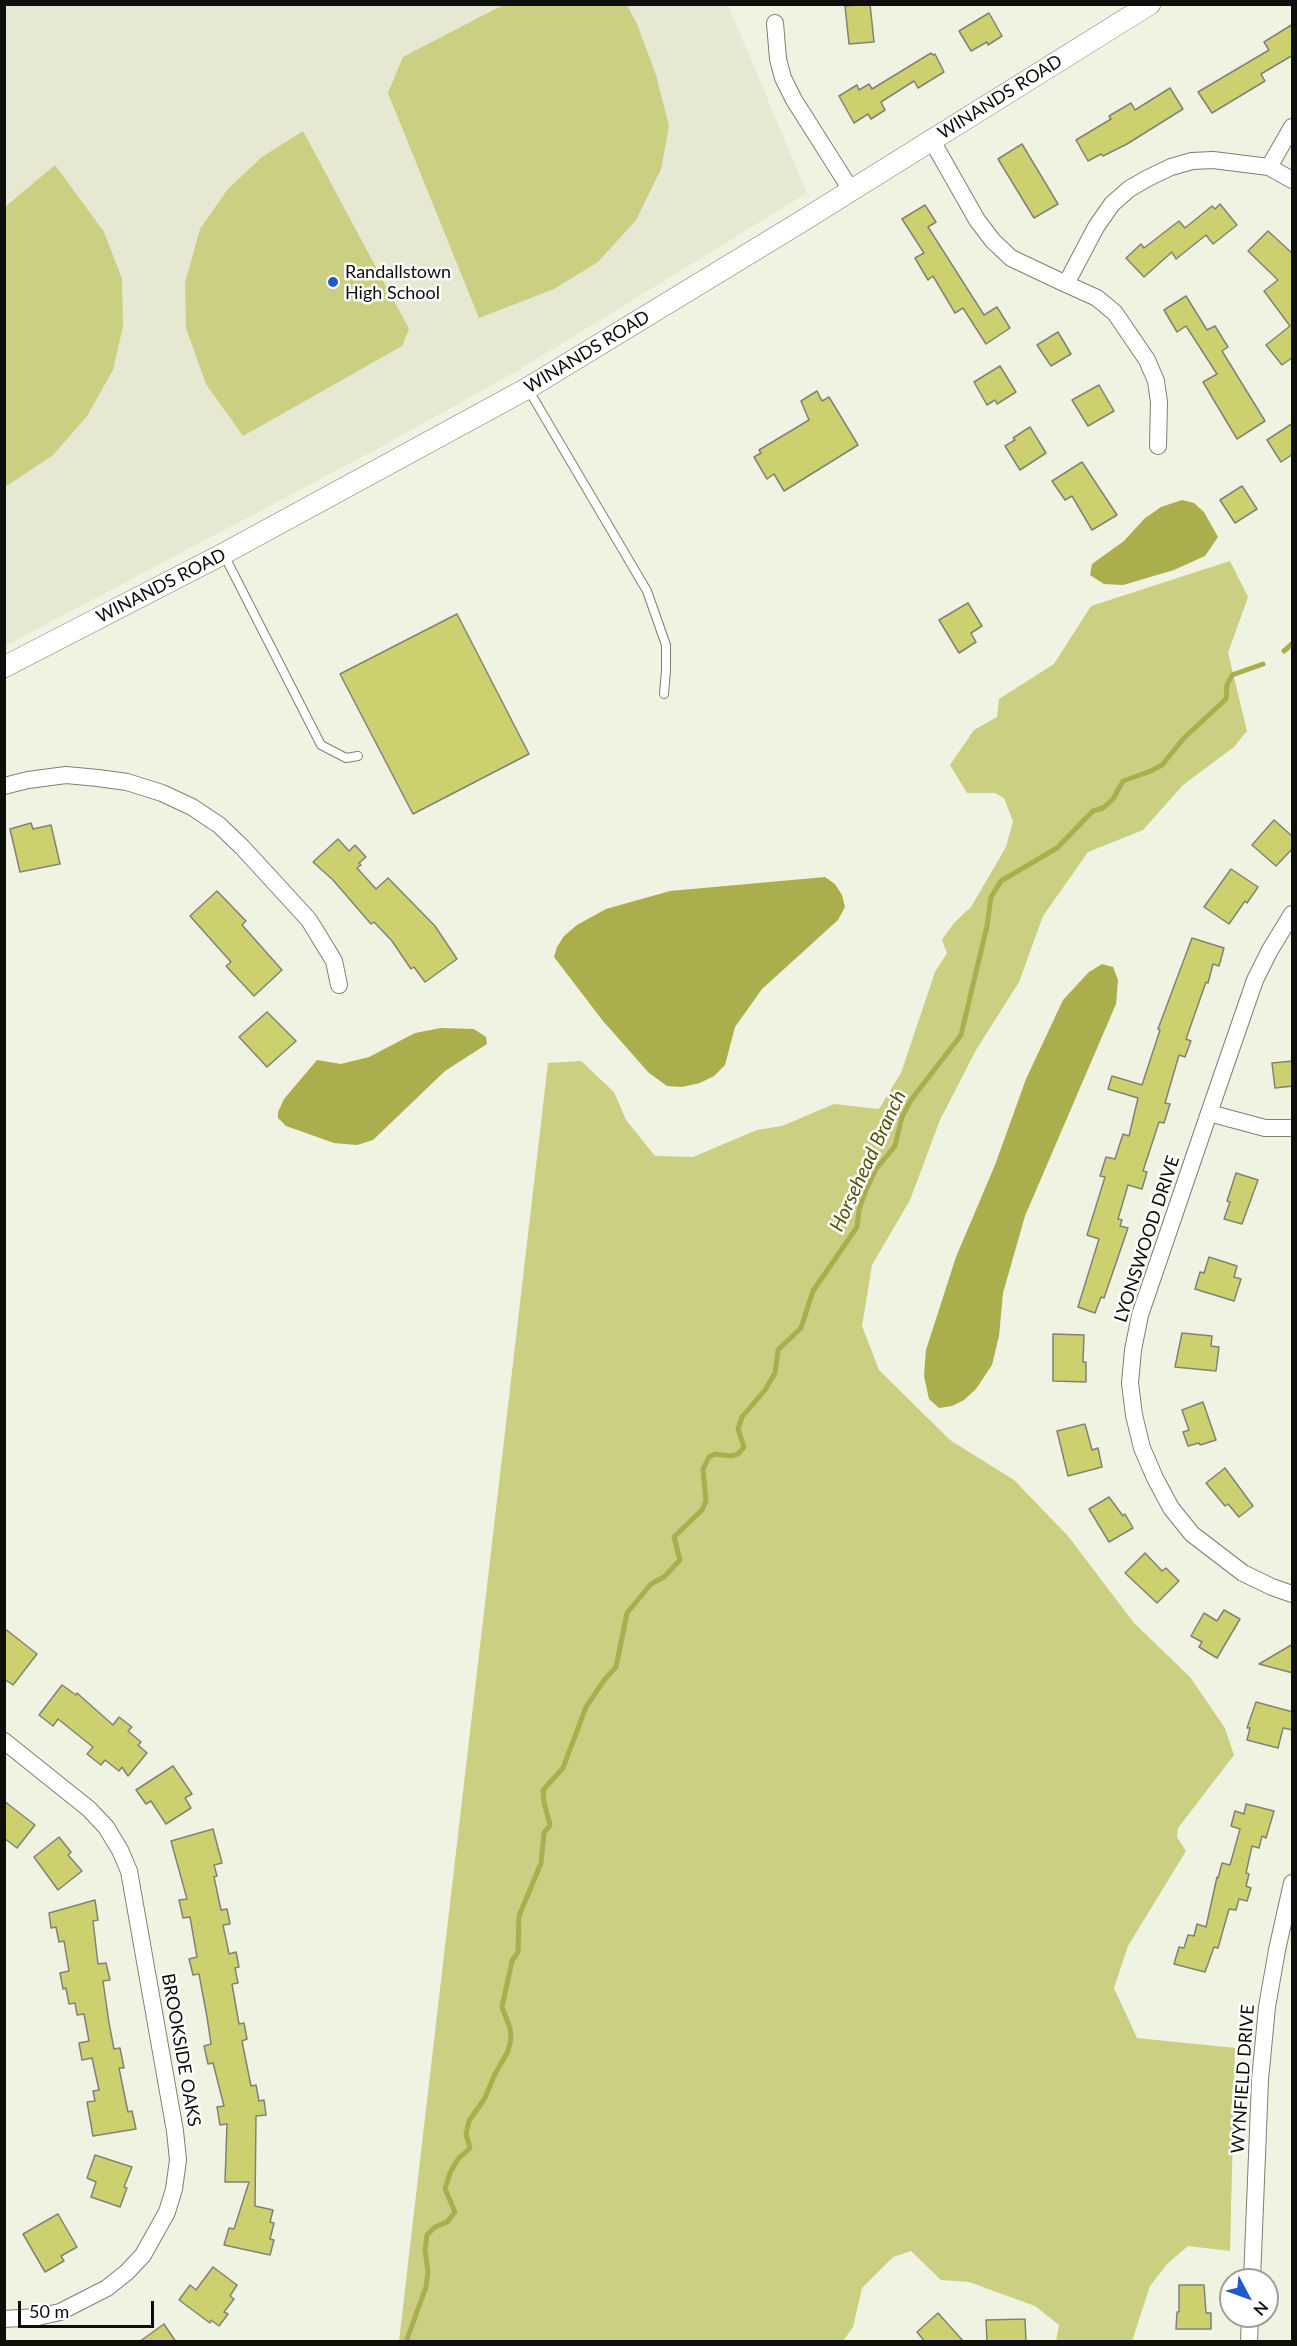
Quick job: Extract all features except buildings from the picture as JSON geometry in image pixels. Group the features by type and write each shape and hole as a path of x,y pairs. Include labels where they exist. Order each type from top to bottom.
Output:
{"street":[{"name":"WINANDS ROAD","path":"4,667 223,554 528,388 1150,4"},
{"path":"775,23 778,59 783,78 794,100 851,190"},
{"path":"1269,167 1293,128"},
{"path":"931,139 977,220 993,241 1011,258 1097,298 1115,313 1133,336 1156,381 1159,402 1158,446"},
{"path":"1066,284 1096,227 1112,204 1128,189 1171,167 1192,161 1213,160 1269,167 1293,180"},
{"path":"4,786 28,780 66,776 98,778 127,782 153,790 192,807 219,825 242,847 309,920 334,961 339,985"},
{"name":"LYONSWOOD DRIVE","path":"1293,914 1270,950 1255,980 1140,1315 1133,1350 1130,1383 1134,1415 1142,1448 1172,1508 1192,1534 1243,1573 1293,1594"},
{"path":"1209,1113 1265,1128 1293,1128"},
{"name":"BROOKSIDE OAKS","path":"4,1741 88,1809 106,1827 129,1871 176,2131 178,2160 174,2189 167,2212 143,2255 127,2272 107,2288 60,2312 38,2317 4,2319"},
{"name":"WYNFIELD DRIVE","path":"1252,2268 1260,2080 1267,2007 1277,1950 1293,1883"}],"lane":[{"path":"528,388 647,591 666,645 664,693"},
{"path":"223,554 321,745 345,758 358,756"}],"shaded area":[{"name":"Randallstown High School","path":"5,5 728,5 807,193 517,371 377,449 5,646"},
{"path":"1182,500 1194,503 1204,512 1218,537 1205,556 1174,570 1123,585 1104,584 1090,575 1092,564 1124,541 1144,519 1161,507"},
{"path":"825,877 835,884 842,895 845,907 838,920 762,989 735,1027 725,1065 714,1076 700,1083 682,1087 667,1086 649,1073 603,1021 554,957 564,936 577,925 606,909 670,891"},
{"path":"1102,964 1113,967 1118,980 1116,1004 1025,1216 1003,1293 999,1336 992,1365 976,1389 964,1400 952,1406 939,1408 929,1399 924,1376 926,1350 956,1257 995,1165 1026,1079 1063,1000 1089,972"},
{"path":"441,1028 474,1029 486,1037 487,1044 445,1071 373,1140 357,1145 334,1143 286,1126 278,1118 278,1112 284,1099 317,1060 341,1064 369,1057 415,1033"}],"green space":[{"path":"503,5 627,5 637,24 656,75 669,126 661,169 636,220 598,262 554,289 479,318 388,93 403,57"},
{"path":"303,131 409,329 402,346 243,436 206,384 186,328 185,283 200,229 228,189 262,157"},
{"path":"55,165 104,232 122,279 123,326 113,370 87,416 53,455 5,487 5,207"},
{"path":"1230,561 1248,597 1228,653 1247,731 1234,747 1183,785 1143,830 1088,852 1043,916 1019,982 976,1050 940,1120 910,1200 872,1265 862,1326 879,1370 950,1440 1014,1480 1068,1536 1134,1623 1190,1677 1225,1728 1234,1755 1178,1828 1177,1837 1186,1851 1128,1946 1114,1988 1137,2038 1235,2048 1230,2251 1188,2246 1168,2263 1150,2286 1132,2341 1056,2341 1059,2325 1035,2306 969,2282 941,2280 911,2251 893,2257 862,2288 853,2327 843,2341 399,2341 548,1063 581,1061 614,1092 626,1120 655,1156 693,1157 757,1130 782,1126 834,1104 879,1109 901,1073 935,972 947,953 942,940 954,923 971,907 1006,847 1013,821 1004,798 995,793 967,793 950,765 974,730 997,717 999,699 1054,664 1091,606"}],"waterway":[{"name":"Horsehead Branch","path":"1284,651 1292,644"},
{"name":"Horsehead Branch","path":"406,2342 426,2287 427,2235 435,2227 447,2222 455,2212 445,2189 450,2173 458,2159 470,2148 466,2134 469,2121 485,2098 508,2051 511,2039 510,2028 502,2007 512,1961 518,1952 519,1916 541,1863 544,1833 550,1825 543,1790 563,1768 586,1707 616,1667 627,1613 651,1584 664,1577 680,1560 674,1537 702,1510 706,1501 703,1469 709,1457 715,1454 731,1456 738,1454 744,1447 738,1429 742,1417 765,1390 775,1373 778,1350 801,1328 813,1291 857,1227 859,1210 866,1190 876,1169 895,1146 902,1117 911,1100 961,1035 987,926 991,897 1001,881 1057,848 1093,811 1103,808 1113,799 1123,781 1162,765 1184,738 1226,699 1227,685 1232,675 1263,664"}],"place":[{"name":"Randallstown High School","path":"333,282"}]}
